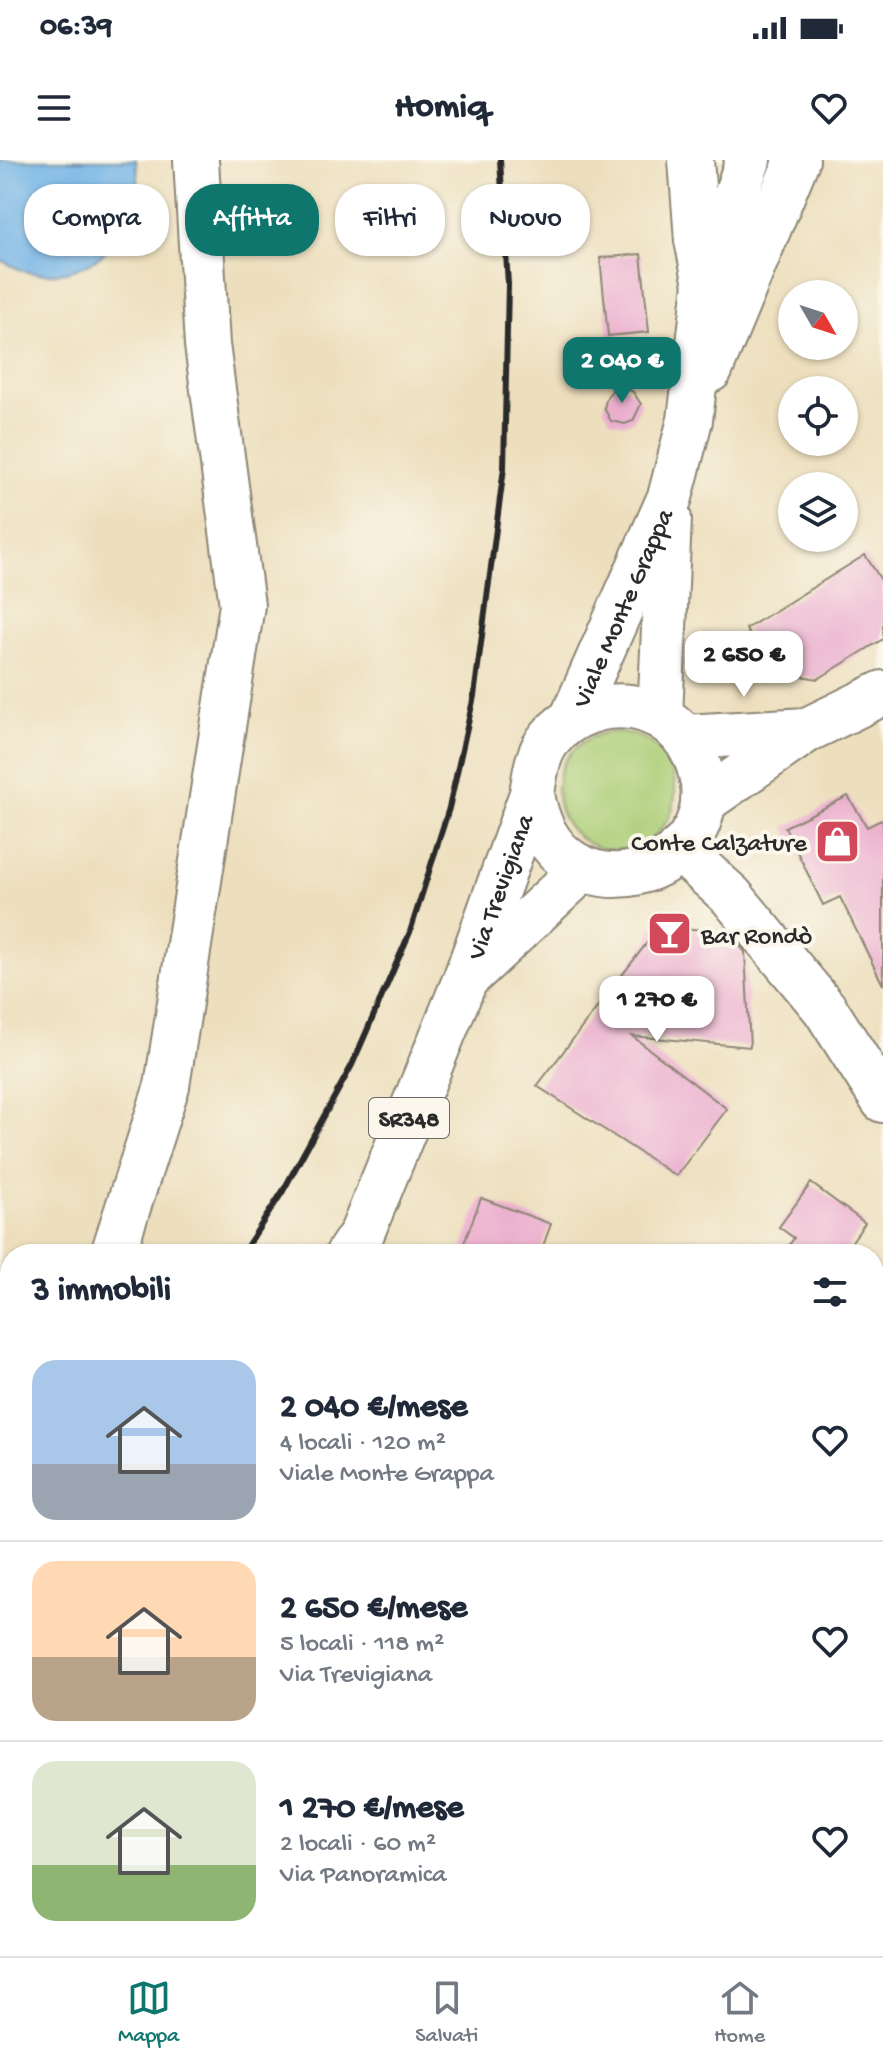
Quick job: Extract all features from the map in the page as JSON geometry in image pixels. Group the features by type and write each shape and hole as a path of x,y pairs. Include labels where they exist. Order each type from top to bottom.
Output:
{"main road":[{"path":"116,1244 167,1086 242,605 207,345 196,160"},
{"path":"691,160 697,240 706,284"},
{"name":"Viale Monte Grappa","path":"690,420 706,284 748,160"},
{"name":"Viale Monte Grappa","path":"572,719 670,497 690,420 797,160"},
{"name":"Viale Monte Grappa","path":"670,497 672,727"},
{"name":"Via Trevigiana","path":"532,794 536,817 547,839 563,857 583,869 608,876 634,875 659,866 679,849 695,827 703,802 807,730 883,693"},
{"name":"Via Trevigiana","path":"355,1244 362,1233 465,980 532,794 536,764 550,738 572,719 593,709 616,705 639,708 672,727 807,730"},
{"path":"672,727 696,756 702,779 703,802"},
{"path":"679,849 731,896 825,1009 883,1100"},
{"name":"Via Trevigiana","path":"465,980 583,869"}],"green space":[{"path":"616,732 638,737 658,749 670,769 675,791 670,813 658,833 638,845 616,850 594,845 574,833 562,813 557,791 562,769 574,749 594,737"}],"water":[{"path":"0,160 136,160 139,184 24,184 24,256 99,257 65,272 47,274 28,272 0,260"}],"building":[{"path":"641,254 649,332 608,336 600,258"},
{"path":"618,383 633,392 641,404 633,421 625,424 611,421 604,408 607,397"},
{"path":"865,555 883,583 883,639 818,679 772,671 746,629"},
{"path":"848,796 867,827 883,819 883,985 840,897 823,905 785,827"},
{"path":"652,927 728,931 745,952 750,1047 632,1036 727,1109 676,1176 537,1086 649,940"},
{"path":"811,1183 865,1223 850,1244 790,1244 794,1238 779,1227"},
{"path":"481,1198 551,1224 544,1244 464,1244"}],"railway":[{"path":"249,1244 283,1191 352,1065 410,932 449,808 474,696 504,468 508,284 500,160"}],"place":[{"name":"Conte Calzature","path":"838,841"},
{"name":"Bar Rondò","path":"670,934"}]}
